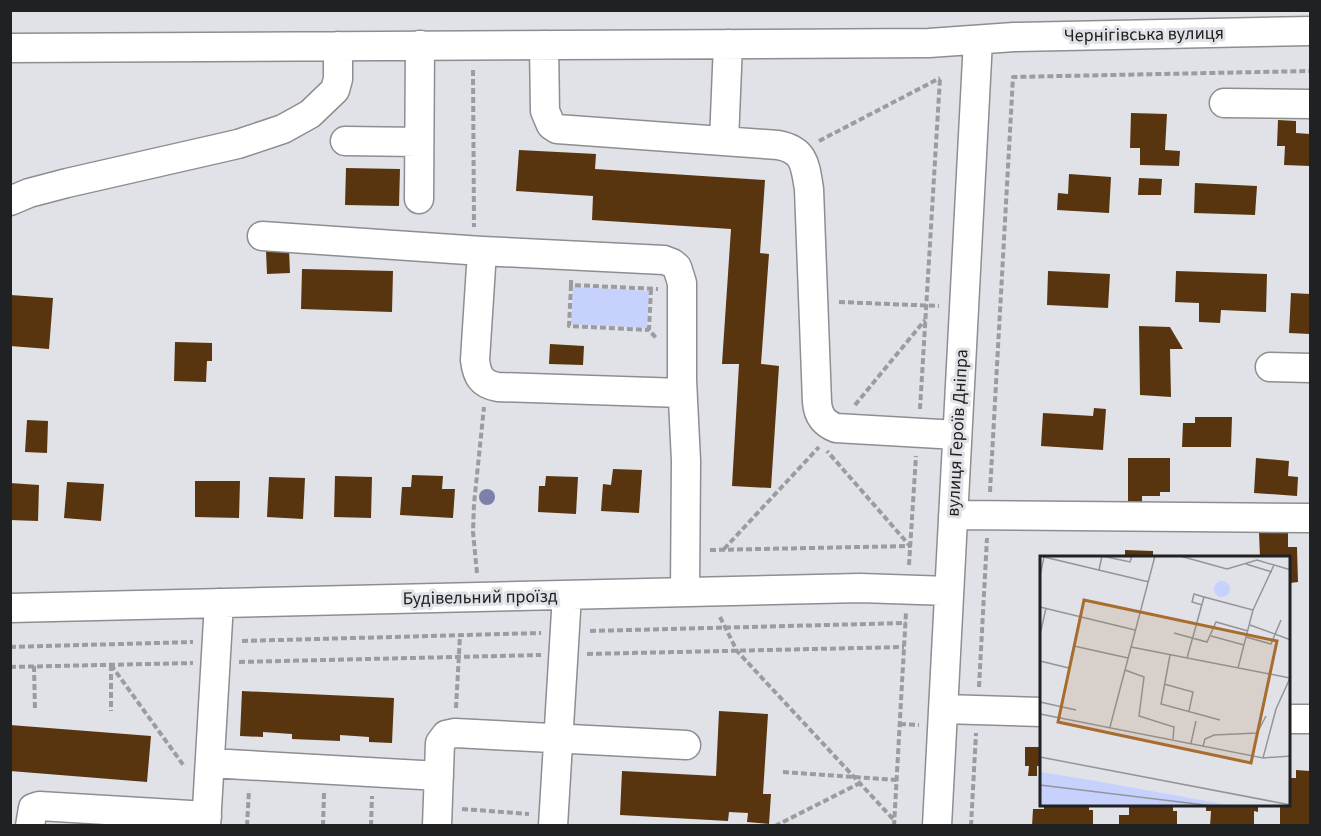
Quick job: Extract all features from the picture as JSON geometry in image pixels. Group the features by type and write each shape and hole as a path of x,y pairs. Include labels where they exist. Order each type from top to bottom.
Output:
{"street":[{"name":"Чернігівська вулиця","path":"10,48 929,43 1014,37 1311,31"},
{"name":"вулиця Героїв Дніпра","path":"936,825 978,40"},
{"path":"724,141 728,44"},
{"path":"419,199 420,45"},
{"path":"544,45 545,111 551,125 557,129 778,145 790,147 798,152 804,161 809,189 819,414 823,421 836,428 957,435"},
{"path":"10,201 46,188 238,144 283,129 310,114 335,90 338,79 338,46"},
{"path":"1224,103 1311,104"},
{"path":"345,141 419,142"},
{"path":"262,236 482,251 664,260 677,267 682,283 686,551 697,592"},
{"path":"482,251 475,360 477,374 482,381 488,385 682,393"},
{"path":"1270,367 1311,368"},
{"path":"953,515 1311,518"},
{"name":"Будівельний проїзд","path":"10,608 860,588 949,591"},
{"path":"553,820 567,595"},
{"path":"30,825 33,808 39,806 207,821 219,603"},
{"path":"943,709 1040,712"},
{"path":"1291,719 1311,719"},
{"path":"437,816 440,742 446,735 455,733 686,745"},
{"path":"210,763 439,776"}],"path":[{"path":"474,45 472,225 482,237 482,251"},
{"path":"971,825 1013,76 1311,71"},
{"path":"798,152 940,78 908,573"},
{"path":"571,285 569,326 649,330"},
{"path":"813,301 964,306"},
{"path":"477,597 473,532 474,504 480,434 488,385"},
{"path":"821,444 910,546"},
{"path":"686,551 910,546"},
{"path":"697,592 726,628 737,651 860,783 894,823"},
{"path":"894,823 906,608"},
{"path":"10,648 459,657 564,643 726,628 906,623"},
{"path":"455,733 460,635"},
{"path":"10,667 111,664 216,652 460,635 564,643 737,651 904,647"},
{"path":"111,664 111,711"},
{"path":"34,666 35,710"},
{"path":"247,825 250,766"},
{"path":"783,772 897,780"},
{"path":"775,825 860,783"},
{"path":"323,825 324,792"},
{"path":"371,825 372,795"},
{"path":"437,816 553,820"}],"shaded area":[{"path":"573,287 649,291 647,328 571,324"}],"building":[{"path":"1131,113 1167,114 1165,150 1180,151 1179,166 1140,165 1140,148 1130,148"},
{"path":"1278,120 1296,121 1296,133 1310,134 1310,166 1284,165 1285,146 1277,146"},
{"path":"519,150 596,154 595,169 765,180 760,253 769,254 761,364 779,366 771,488 732,486 739,364 722,364 731,229 592,220 593,196 516,191"},
{"path":"346,168 400,169 399,206 345,205"},
{"path":"1069,174 1111,177 1109,213 1057,210 1058,193 1068,194"},
{"path":"1139,178 1162,179 1161,195 1138,195"},
{"path":"1195,183 1257,186 1255,215 1194,213"},
{"path":"289,249 290,273 267,274 266,251"},
{"path":"302,269 393,271 392,312 301,309"},
{"path":"1048,271 1110,274 1108,308 1047,305"},
{"path":"1176,271 1267,274 1266,312 1221,310 1220,323 1199,322 1199,303 1175,302"},
{"path":"1291,293 1310,294 1310,334 1289,333"},
{"path":"11,295 53,298 49,349 10,346"},
{"path":"1139,326 1170,327 1183,349 1170,349 1171,397 1140,395"},
{"path":"175,342 212,343 212,361 207,361 206,382 174,381"},
{"path":"550,344 584,346 583,365 549,364"},
{"path":"1094,408 1106,409 1103,450 1041,446 1043,413 1093,416"},
{"path":"1195,417 1232,417 1231,447 1182,447 1183,423 1195,423"},
{"path":"27,420 48,421 47,453 25,452"},
{"path":"1128,458 1170,458 1170,492 1160,492 1160,496 1142,496 1142,502 1128,502"},
{"path":"1256,458 1289,461 1288,476 1298,477 1297,496 1254,493"},
{"path":"613,469 642,470 639,513 601,511 603,484 611,485"},
{"path":"412,475 443,476 442,489 455,489 453,518 400,515 402,487 411,487"},
{"path":"335,476 372,477 371,518 334,517"},
{"path":"546,476 578,477 576,514 538,512 539,486 545,486"},
{"path":"269,477 305,478 303,519 267,517"},
{"path":"195,481 240,481 239,518 195,517"},
{"path":"67,482 104,484 101,521 64,518"},
{"path":"10,483 39,485 38,521 10,520"},
{"path":"1259,533 1288,533 1288,547 1297,547 1298,582 1291,583 1291,556 1260,556"},
{"path":"1125,550 1153,551 1153,556 1125,556"},
{"path":"242,691 394,698 392,743 369,742 369,737 340,735 340,741 292,739 292,734 263,732 263,737 240,736"},
{"path":"719,711 768,714 763,794 771,794 769,824 747,822 748,813 729,812 728,821 620,815 622,771 716,776"},
{"path":"10,725 151,736 147,782 10,771"},
{"path":"1025,747 1040,747 1040,766 1037,766 1037,776 1028,776 1029,766 1025,766"},
{"path":"1296,770 1310,771 1310,826 1280,826 1280,806 1291,806 1291,778 1296,778"},
{"path":"1044,806 1089,806 1089,810 1093,810 1093,826 1032,826 1033,809 1044,809"},
{"path":"1129,806 1173,806 1173,811 1177,811 1177,826 1119,826 1119,815 1129,815"},
{"path":"1206,806 1258,806 1258,812 1254,811 1254,826 1210,826 1211,811 1206,811"}]}
